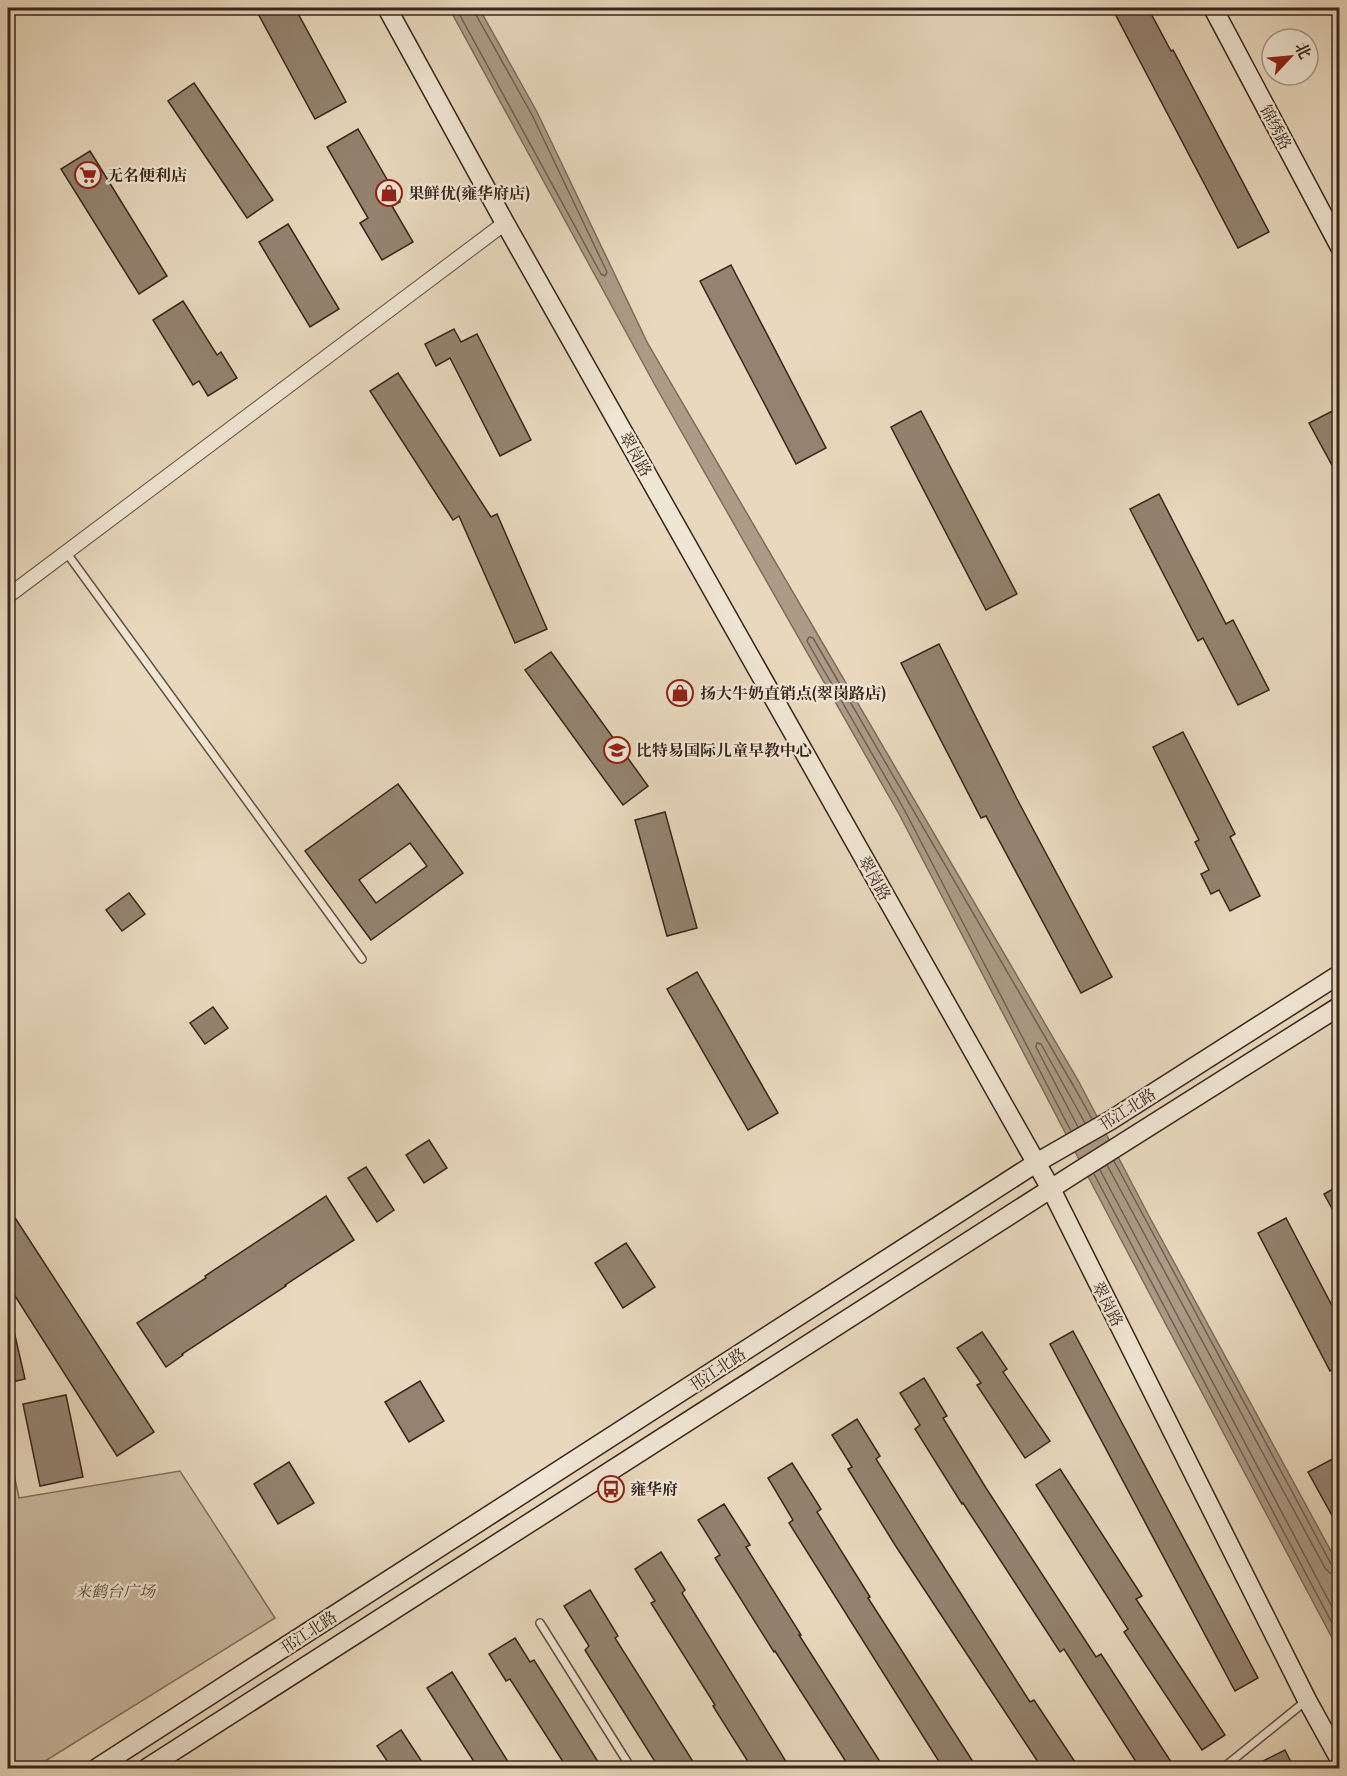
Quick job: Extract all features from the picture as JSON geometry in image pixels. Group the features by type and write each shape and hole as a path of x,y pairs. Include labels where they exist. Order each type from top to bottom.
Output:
{"main road":[{"name":"翠岗路","path":"387,8 505,222 1051,1189 1307,1700 1340,1760"},
{"name":"锦绣路","path":"1213,8 1340,247"},
{"name":"邗江北路","path":"97,1768 1036,1162 1111,1120 1340,974"},
{"name":"邗江北路","path":"147,1768 1340,1006"}],"street":[{"path":"8,596 505,222"}],"lane":[{"path":"66,552 362,959"},
{"path":"540,1623 631,1768"},
{"path":"1223,1768 1307,1700"}],"green space":[{"name":"来鹤台广场","path":"8,1446 19,1498 180,1471 275,1618 34,1768 8,1768"}],"water":[{"path":"449,8 479,8 537,112 648,344 1079,1082 1150,1218 1339,1566 1339,1651 899,814 656,387"}],"building":[{"path":"255,8 295,8 346,102 315,119"},
{"path":"1112,8 1148,8 1171,51 1173,50 1269,232 1238,248"},
{"path":"194,83 273,200 247,218 168,101"},
{"path":"358,129 400,202 392,206 413,242 382,260 360,223 368,218 327,147"},
{"path":"90,151 167,276 139,294 61,169"},
{"path":"288,224 339,309 310,327 259,242"},
{"path":"731,265 826,448 796,464 700,281"},
{"path":"183,301 217,355 221,352 237,378 208,396 199,381 193,385 153,320"},
{"path":"454,329 461,342 477,334 531,440 500,456 450,358 436,366 425,344"},
{"path":"398,373 491,517 497,514 547,629 515,643 459,516 453,520 370,391"},
{"path":"1340,407 1340,480 1309,423"},
{"path":"921,411 1017,594 986,610 891,427"},
{"path":"1159,494 1226,624 1233,620 1269,690 1238,705 1203,638 1198,641 1130,509"},
{"path":"939,644 1017,799 1112,977 1081,993 986,816 981,818 901,663"},
{"path":"551,652 648,786 623,805 525,670"},
{"path":"1183,732 1235,834 1230,837 1260,896 1230,911 1219,890 1211,894 1201,874 1209,870 1195,842 1199,840 1153,747"},
{"path":"398,784 463,873 371,940 305,851","holes":["410,843 427,866 376,903 359,880"]},
{"path":"665,812 697,928 667,936 635,820"},
{"path":"129,893 145,914 122,931 106,910"},
{"path":"697,972 778,1113 748,1130 667,989"},
{"path":"213,1007 228,1028 205,1044 190,1023"},
{"path":"429,1140 447,1168 424,1183 406,1155"},
{"path":"366,1167 394,1210 377,1222 348,1178"},
{"path":"1340,1185 1340,1223 1324,1194"},
{"path":"326,1196 354,1240 182,1354 166,1367 137,1323"},
{"path":"8,1207 154,1432 117,1456 8,1285"},
{"path":"1286,1218 1340,1321 1340,1366 1330,1371 1258,1233"},
{"path":"626,1243 655,1287 623,1308 595,1263"},
{"path":"13,1327 25,1379 8,1383 8,1328"},
{"path":"1073,1331 1258,1678 1235,1691 1050,1344"},
{"path":"982,1332 1007,1369 1003,1372 1050,1441 1025,1458 977,1385 981,1383 957,1348"},
{"path":"924,1378 947,1416 943,1418 986,1488 1096,1657 1101,1654 1175,1768 1140,1768 1064,1649 1060,1652 962,1504 915,1429 920,1425 900,1393"},
{"path":"420,1381 444,1421 409,1442 385,1402"},
{"path":"66,1395 83,1477 40,1486 23,1404"},
{"path":"857,1419 880,1456 876,1459 933,1550 1030,1702 1034,1700 1079,1768 1042,1768 895,1545 848,1469 852,1467 832,1435"},
{"path":"1340,1455 1340,1530 1308,1472"},
{"path":"289,1462 314,1503 278,1524 254,1484"},
{"path":"792,1463 821,1509 817,1512 870,1597 868,1598 977,1768 943,1768 789,1523 793,1520 768,1478"},
{"path":"1060,1469 1142,1596 1136,1599 1225,1735 1202,1750 1124,1632 1128,1629 1036,1485"},
{"path":"724,1504 750,1545 746,1547 801,1635 799,1635 884,1768 850,1768 715,1558 720,1555 698,1520"},
{"path":"661,1552 685,1590 682,1593 790,1768 752,1768 651,1603 655,1601 635,1569"},
{"path":"590,1590 618,1636 615,1638 697,1768 659,1768 585,1650 589,1646 564,1606"},
{"path":"515,1638 530,1662 534,1660 602,1768 567,1768 510,1679 506,1681 489,1654"},
{"path":"452,1672 512,1768 478,1768 427,1688"},
{"path":"401,1730 426,1768 392,1768 377,1746"},
{"path":"1285,1750 1294,1768 1249,1768"}],"place":[{"name":"无名便利店","path":"88,175"},
{"name":"果鲜优(雍华府店)","path":"389,193"},
{"name":"扬大牛奶直销点(翠岗路店)","path":"680,693"},
{"name":"比特易国际儿童早教中心","path":"617,750"},
{"name":"雍华府","path":"611,1489"}]}
